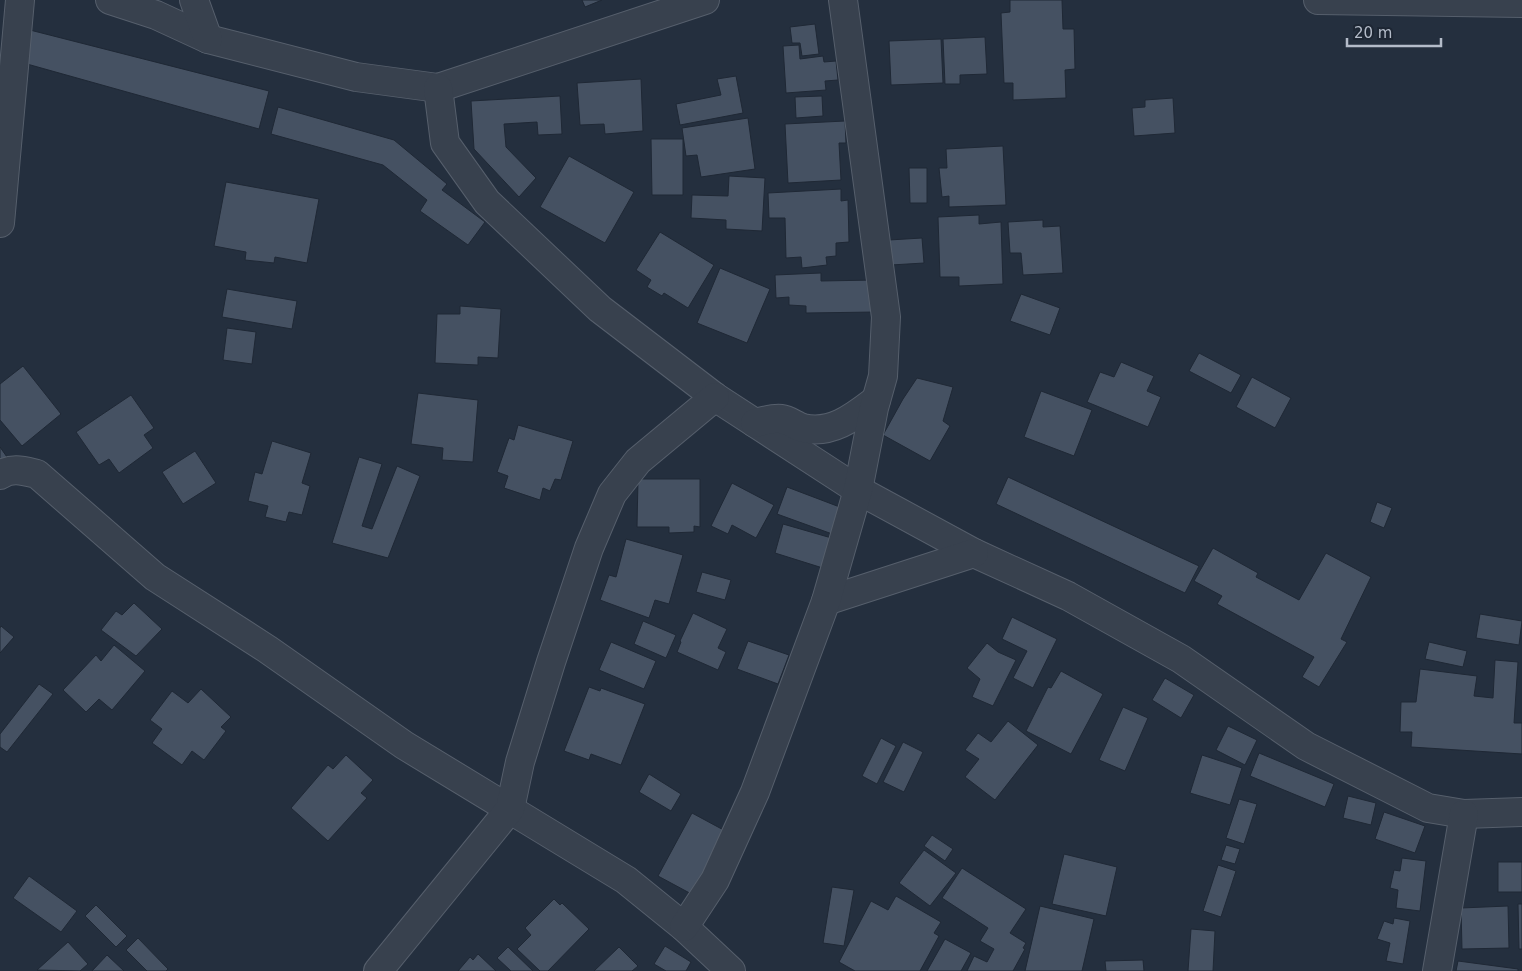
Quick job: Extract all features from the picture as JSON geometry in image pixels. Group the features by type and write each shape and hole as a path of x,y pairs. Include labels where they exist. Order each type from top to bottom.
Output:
{"street":[{"path":"110,0 156,15 208,39 356,77 438,88 705,0"},
{"path":"194,0 208,39"},
{"path":"684,927 715,880 755,792 826,601 858,490 876,400 883,376 886,317 843,0"},
{"path":"1331,0 1522,3"},
{"path":"0,223 13,9"},
{"path":"438,88 445,143 487,202 600,309 715,397 858,490 974,553 1068,596 1181,659 1306,746 1428,808 1464,814 1522,812"},
{"path":"378,971 510,809 520,762 551,662 589,548 612,494 638,461 715,397"},
{"path":"755,423 780,419 802,428 828,428 849,421 876,400"},
{"path":"0,474 6,471 22,470 37,474 155,577 267,649 404,745 626,880 684,927 731,971"},
{"path":"826,601 974,553"},
{"path":"1437,971 1464,814"}],"building":[{"path":"582,0 602,0 585,7"},
{"path":"1010,0 1062,0 1063,29 1074,29 1075,69 1065,70 1066,98 1013,100 1013,83 1004,83 1001,13 1010,12"},
{"path":"815,24 819,54 802,56 800,43 792,43 790,27"},
{"path":"26,29 269,91 259,129 27,64"},
{"path":"985,37 987,74 960,75 960,84 945,84 943,39"},
{"path":"941,39 943,83 891,85 889,41"},
{"path":"799,45 800,59 823,56 824,62 836,61 838,80 825,81 826,90 786,93 783,46"},
{"path":"736,76 743,113 680,125 676,104 721,95 717,79"},
{"path":"641,79 643,131 605,134 604,124 580,125 577,83"},
{"path":"560,96 562,134 538,135 537,122 504,124 506,147 536,178 519,197 474,149 471,101"},
{"path":"822,96 823,116 796,118 795,97"},
{"path":"1173,98 1175,133 1134,136 1132,108 1145,107 1145,100"},
{"path":"278,107 394,140 447,184 442,190 485,222 468,245 420,211 427,200 383,165 271,134"},
{"path":"748,118 755,169 701,177 697,155 686,156 682,128"},
{"path":"845,121 846,143 839,143 841,180 788,183 785,124"},
{"path":"651,139 683,139 683,195 652,195"},
{"path":"1003,146 1006,205 949,207 949,196 942,197 939,168 947,168 946,149"},
{"path":"569,156 634,192 605,243 540,207"},
{"path":"909,168 927,168 927,203 910,203"},
{"path":"729,176 765,178 762,231 726,229 726,220 691,218 692,195 728,196"},
{"path":"226,182 319,199 307,263 275,257 274,263 245,260 246,252 214,246"},
{"path":"841,189 841,201 848,200 849,242 836,243 836,256 826,257 827,265 802,268 801,257 786,258 785,218 769,218 768,193"},
{"path":"979,215 979,224 1001,222 1003,284 959,286 959,277 940,277 938,217"},
{"path":"1043,220 1043,227 1060,226 1063,273 1023,275 1021,253 1010,253 1008,222"},
{"path":"660,232 714,265 688,308 664,293 662,296 647,287 651,280 636,270"},
{"path":"922,238 924,263 891,265 889,240"},
{"path":"720,268 770,289 747,343 697,323"},
{"path":"821,273 821,281 875,280 875,312 806,313 806,306 789,305 789,297 776,298 775,275"},
{"path":"227,289 297,301 292,329 222,317"},
{"path":"1021,294 1060,308 1050,335 1010,321"},
{"path":"460,306 501,309 498,358 478,357 478,365 435,363 437,314 460,314"},
{"path":"227,328 256,332 252,364 223,360"},
{"path":"1199,353 1241,375 1231,393 1189,371"},
{"path":"1121,362 1154,376 1147,391 1161,397 1148,427 1087,402 1100,372 1114,377"},
{"path":"23,366 61,414 22,446 0,420 0,384"},
{"path":"1252,377 1291,398 1275,428 1236,407"},
{"path":"917,378 953,387 943,421 950,426 930,461 883,435"},
{"path":"1041,391 1092,410 1074,456 1024,437"},
{"path":"418,393 478,400 473,462 442,460 443,448 411,444"},
{"path":"131,395 154,428 144,435 153,448 119,473 109,459 99,465 76,432"},
{"path":"518,425 573,441 561,480 555,479 550,491 543,488 540,500 504,488 508,476 497,472 509,438 514,440"},
{"path":"272,441 311,453 302,483 310,486 302,515 289,512 286,522 265,517 268,506 248,501 255,472 262,474"},
{"path":"0,447 9,460 0,466"},
{"path":"195,451 216,483 183,504 162,472"},
{"path":"359,457 382,464 362,526 372,529 397,466 420,476 388,558 332,543"},
{"path":"1008,477 1199,566 1185,593 996,504"},
{"path":"638,479 700,479 700,527 694,526 694,532 669,533 669,527 637,527"},
{"path":"732,483 774,505 756,538 732,525 728,534 711,526"},
{"path":"787,487 845,509 835,535 777,514"},
{"path":"1377,502 1392,508 1384,528 1370,522"},
{"path":"783,524 835,539 826,569 775,553"},
{"path":"626,539 683,555 669,604 655,600 649,618 600,600 609,575 616,577"},
{"path":"1213,548 1258,573 1256,577 1299,600 1326,553 1371,577 1341,639 1347,642 1319,687 1302,677 1314,657 1217,604 1222,596 1194,581"},
{"path":"702,572 731,580 725,600 696,592"},
{"path":"134,603 162,629 136,656 101,630 116,611 122,615"},
{"path":"693,613 727,629 718,648 726,652 718,670 677,652"},
{"path":"1480,614 1522,621 1519,645 1476,638"},
{"path":"1012,617 1057,639 1033,688 1013,678 1027,651 1002,639"},
{"path":"643,621 676,635 666,658 634,644"},
{"path":"1,626 14,637 0,653 0,628"},
{"path":"748,641 789,655 778,684 737,669"},
{"path":"611,642 656,661 644,689 599,670"},
{"path":"1429,642 1467,651 1463,667 1425,659"},
{"path":"987,643 998,652 1016,660 993,706 972,697 980,679 967,668"},
{"path":"114,645 145,671 112,710 99,699 86,712 63,690 96,655 101,661"},
{"path":"1495,660 1518,662 1514,723 1522,723 1522,754 1411,747 1412,732 1400,732 1401,702 1416,702 1420,669 1477,676 1474,696 1493,698"},
{"path":"1061,671 1103,694 1071,754 1026,731 1048,687 1051,688"},
{"path":"1165,678 1194,695 1181,718 1152,700"},
{"path":"39,684 53,694 7,752 0,747 0,734"},
{"path":"589,687 600,691 601,688 645,704 621,765 591,754 589,760 564,751"},
{"path":"201,689 231,717 221,727 226,731 204,760 192,751 182,765 152,743 162,729 150,720 172,691 188,703"},
{"path":"1123,707 1148,718 1125,771 1099,760"},
{"path":"1008,721 1038,745 995,800 965,777 979,759 965,750 978,733 991,742"},
{"path":"1228,726 1257,740 1245,765 1216,750"},
{"path":"881,738 896,746 877,784 862,776"},
{"path":"903,742 923,752 904,792 883,782"},
{"path":"1259,753 1334,784 1325,807 1250,776"},
{"path":"346,755 373,780 361,793 367,798 328,841 291,808 328,765 333,769"},
{"path":"1202,755 1242,768 1230,805 1190,793"},
{"path":"649,774 681,794 671,811 639,792"},
{"path":"1348,796 1376,803 1371,825 1343,818"},
{"path":"1239,799 1257,804 1244,844 1226,838"},
{"path":"1384,812 1425,826 1415,853 1375,839"},
{"path":"692,813 731,834 697,897 658,876"},
{"path":"932,835 953,849 945,861 924,846"},
{"path":"1226,845 1240,849 1235,864 1221,860"},
{"path":"924,850 956,873 930,906 899,883"},
{"path":"1064,854 1117,867 1106,916 1052,904"},
{"path":"1402,858 1426,861 1420,911 1396,908 1398,890 1390,888 1394,870 1400,871"},
{"path":"1498,862 1522,862 1522,892 1498,892"},
{"path":"1218,865 1236,871 1221,917 1203,911"},
{"path":"962,868 1026,909 1010,933 1026,943 1023,948 1025,949 1013,971 967,971 974,956 987,962 994,949 980,941 988,928 942,898"},
{"path":"29,876 77,911 61,932 13,898"},
{"path":"832,887 854,890 844,946 823,943"},
{"path":"896,896 941,922 934,933 939,936 920,971 855,971 839,962 871,901 888,910"},
{"path":"554,899 560,905 562,903 589,929 548,971 540,971 517,949 531,935 525,928"},
{"path":"1518,904 1522,904 1522,949 1519,949"},
{"path":"96,905 127,936 116,947 85,916"},
{"path":"1040,906 1094,919 1082,971 1025,971"},
{"path":"1508,906 1509,948 1462,949 1461,908"},
{"path":"1394,918 1410,921 1403,964 1386,961 1390,943 1377,939 1384,921 1393,924"},
{"path":"1191,929 1215,931 1213,971 1188,971"},
{"path":"138,938 168,969 166,971 147,971 126,950"},
{"path":"945,939 971,953 961,971 927,971"},
{"path":"68,942 88,964 80,971 37,970"},
{"path":"665,946 691,962 686,971 666,971 654,964"},
{"path":"508,947 533,971 511,971 497,958"},
{"path":"619,947 638,966 632,971 594,971"},
{"path":"478,954 496,971 458,971 470,957 473,960"},
{"path":"107,955 124,971 92,971"},
{"path":"1143,960 1144,971 1106,971 1105,961"},
{"path":"1458,961 1518,969 1518,971 1456,971"}]}
